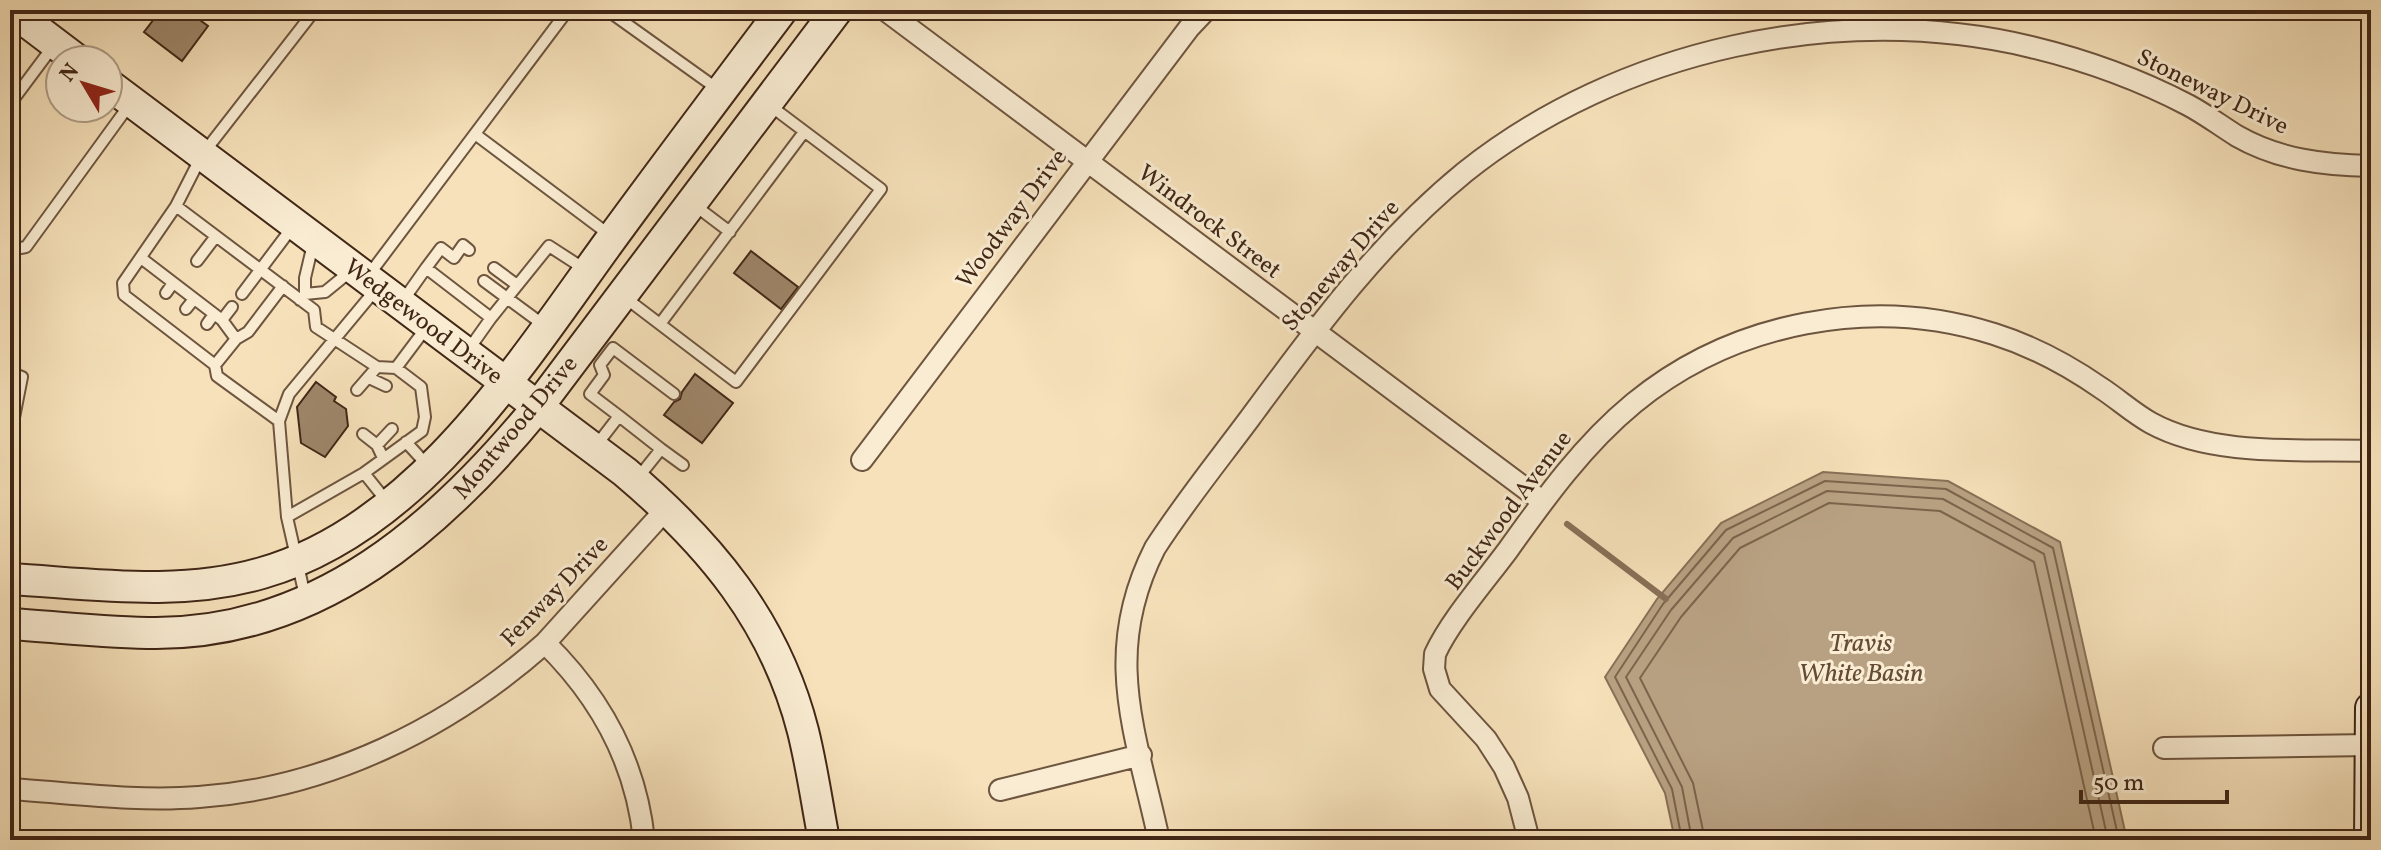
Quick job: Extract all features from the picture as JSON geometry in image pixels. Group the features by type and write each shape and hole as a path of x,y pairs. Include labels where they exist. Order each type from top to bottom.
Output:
{"main road":[{"name":"Montwood Drive","path":"10,579 179,587 221,583 296,562 340,540 390,506 431,469 506,382 782,10"},
{"name":"Montwood Drive","path":"10,624 158,633 241,622 306,601 354,578 388,555 443,511 603,340 621,295 837,10"},
{"path":"13,18 54,44"},
{"name":"Wedgewood Drive","path":"124,95 636,481 667,508 717,561 741,593 769,641 789,686 803,731 824,840"},
{"path":"673,156 700,192"},
{"path":"2370,840 2371,708"}],"street":[{"name":"Windrock Street","path":"885,10 1542,501"},
{"name":"Woodway Drive","path":"862,460 1086,161 1206,10"},
{"name":"Stoneway Drive","path":"1159,840 1126,687 1125,654 1131,610 1143,573 1164,534 1369,262 1412,218 1466,171 1552,115 1662,66 1756,41 1823,32 1881,30 1975,36 2081,60 2141,82 2265,149 2332,165 2371,166"},
{"name":"Buckwood Avenue","path":"1529,840 1518,798 1504,767 1486,739 1440,689 1434,669 1439,646 1542,501 1596,439 1634,403 1669,377 1728,346 1777,330 1849,317 1907,317 1951,323 2035,349 2074,370 2152,424 2182,436 2207,443 2371,451"},
{"name":"Fenway Drive","path":"10,789 147,798 199,797 308,778 397,743 475,699 545,643 667,508"},
{"path":"545,643 590,694 613,730 630,770 642,817 644,840"},
{"path":"2164,748 2370,745"},
{"path":"1000,790 1141,755"}],"lane":[{"path":"279,421 217,376 215,365 194,342 124,295 122,290 123,283 176,206 202,155 315,10"},
{"path":"306,601 287,517 279,421 289,394 375,284 475,134 568,10"},
{"path":"607,10 721,91"},
{"path":"10,104 44,72"},
{"path":"621,295 736,382 782,322 881,189 767,103"},
{"path":"10,250 26,247 101,124"},
{"path":"660,324 804,132"},
{"path":"475,134 613,238"},
{"path":"700,192 730,232"},
{"path":"176,206 302,297 314,310 316,327 377,367 396,368 421,387 425,417 422,431 364,473 287,517"},
{"path":"302,297 305,278 304,231"},
{"path":"242,294 260,269 304,231"},
{"path":"197,261 216,236"},
{"path":"302,297 375,284 426,268 441,248 457,260 463,245 469,250"},
{"path":"466,353 549,246 588,271"},
{"path":"141,258 218,317 236,339"},
{"path":"426,268 491,318"},
{"path":"494,268 517,285"},
{"path":"166,293 186,275"},
{"path":"484,281 547,327"},
{"path":"215,365 236,339 248,332 283,286"},
{"path":"186,309 194,299"},
{"path":"207,324 232,307"},
{"path":"396,368 429,324"},
{"path":"603,340 674,394"},
{"path":"603,340 600,365 604,375 590,394 683,465"},
{"path":"357,390 377,367"},
{"path":"10,372 22,377 10,436"},
{"path":"369,378 386,386"},
{"path":"594,449 619,416"},
{"path":"377,445 392,429"},
{"path":"363,434 377,445 383,458"},
{"path":"406,442 431,469"},
{"path":"636,481 661,449"},
{"path":"364,473 390,506"}],"water":[{"name":"Travis White Basin","path":"1823,472 1948,481 2060,542 2127,840 1675,840 1665,793 1605,677 1657,599 1721,523"}],"building":[{"path":"161,10 186,10 208,26 182,61 144,32"},
{"path":"751,251 798,287 781,309 734,273"},
{"path":"695,374 733,403 702,443 664,415 680,399"},
{"path":"316,382 346,409 348,426 325,457 301,443 297,407"}],"waterway":[{"path":"1567,524 1666,599"}]}
